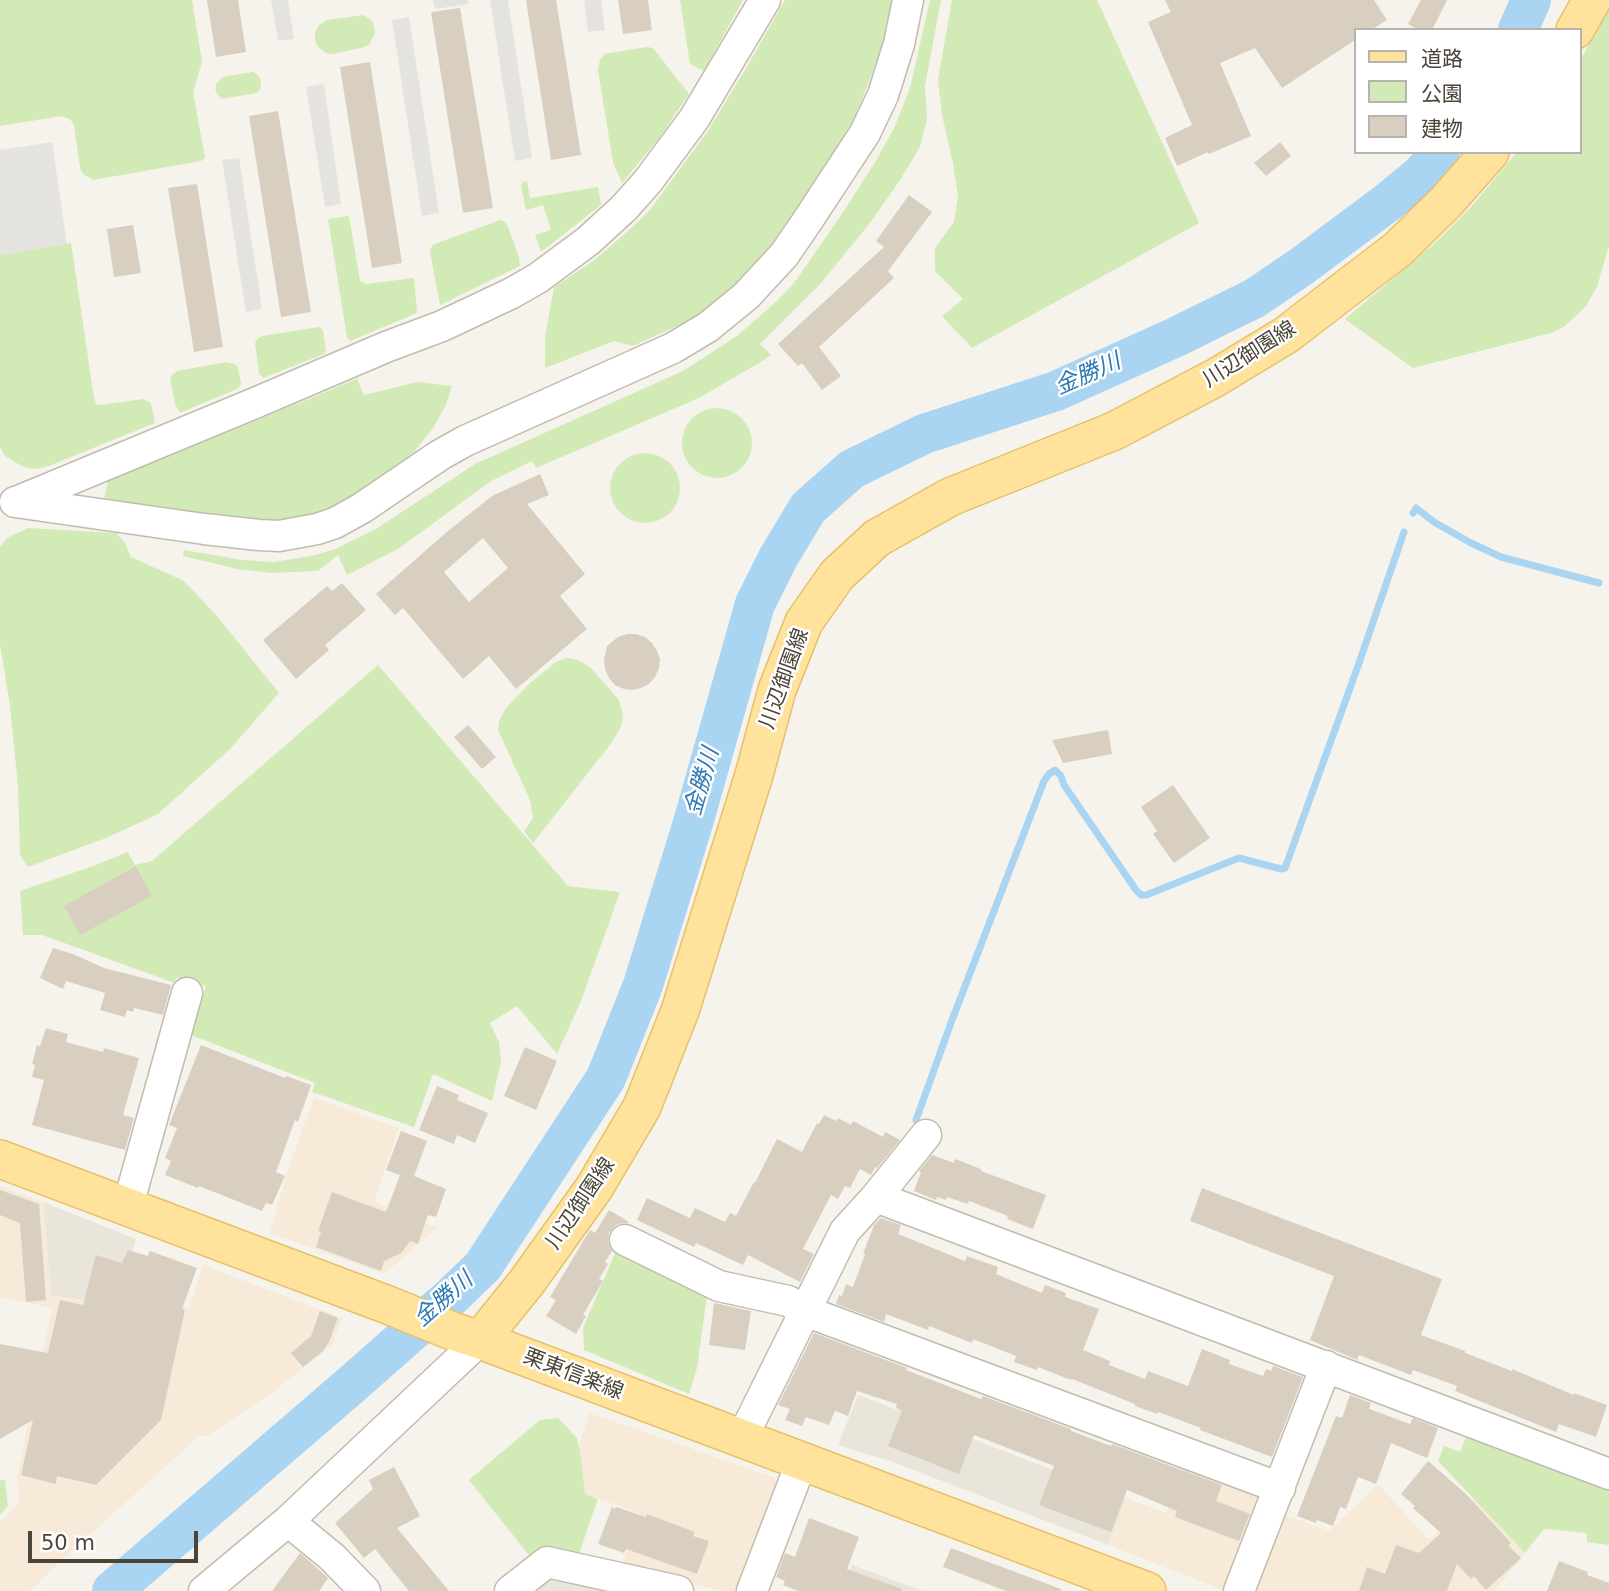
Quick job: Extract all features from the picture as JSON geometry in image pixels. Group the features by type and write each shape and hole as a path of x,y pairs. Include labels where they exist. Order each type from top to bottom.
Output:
{"main road":[{"path":"1576,28 1592,0"},
{"name":"川辺御園線","path":"466,1336 526,1283 594,1188 642,1107 680,1011 754,775 776,690 804,622 836,575 877,538 950,497 1114,431 1215,378 1286,335 1398,249 1446,202 1488,154"},
{"name":"栗東信楽線","path":"0,1160 1147,1591"}],"street":[{"path":"7,503 442,326 538,278 588,241 624,208 648,181 694,118 765,0"},
{"path":"7,503 259,535 279,536 317,529 335,523 362,508 440,454 465,441 673,348 708,327 746,296 784,255 806,223 865,132 883,95 899,44 908,0"},
{"path":"127,1209 187,993"},
{"path":"742,1438 845,1231 926,1135"},
{"path":"876,1197 1609,1474"},
{"path":"625,1240 719,1286 788,1301 805,1311 1280,1488"},
{"path":"204,1591 288,1521 466,1336"},
{"path":"1239,1591 1326,1366"},
{"path":"752,1591 802,1461"},
{"path":"288,1521 332,1556 365,1591"},
{"path":"510,1591 547,1562 678,1591"}],"shaded area":[{"path":"271,0 288,0 294,39 278,41"},
{"path":"433,0 468,0 469,4 435,9"},
{"path":"490,0 508,0 532,158 515,161"},
{"path":"584,0 601,0 605,30 588,32"},
{"path":"409,17 439,213 422,216 392,20"},
{"path":"324,84 341,204 325,207 306,87"},
{"path":"52,142 67,244 0,255 0,150"},
{"path":"239,158 262,309 246,312 222,160"},
{"path":"314,1098 399,1128 374,1202 437,1228 384,1274 270,1233 288,1169"},
{"path":"0,1186 43,1202 51,1296 118,1304 124,1282 189,1308 203,1265 342,1318 332,1345 267,1397 207,1436 199,1436 30,1591 0,1591 0,1523 19,1503 17,1476 52,1308 0,1297"},
{"path":"43,1202 136,1239 118,1304 51,1296"},
{"path":"858,1395 1126,1498 1108,1545 893,1462 838,1445"},
{"path":"590,1413 775,1478 779,1488 738,1591 724,1591 621,1568 640,1513 585,1494 579,1444"},
{"path":"1185,1463 1259,1491 1264,1502 1232,1585 1223,1590 1108,1545 1126,1498 1166,1513"},
{"path":"1378,1484 1429,1540 1475,1499 1525,1553 1495,1591 1251,1591 1282,1514 1329,1531"},
{"path":"852,1565 923,1591 843,1591"},
{"path":"554,1574 628,1591 527,1591"}],"green space":[{"path":"0,0 192,0 202,62 193,92 205,158 201,161 93,180 83,174 80,168 74,125 70,119 62,116 0,126"},
{"path":"680,0 743,0 704,71 690,64"},
{"path":"785,0 896,0 885,40 854,120 815,184 764,254 725,296 690,320 633,346 614,341 545,368 545,337 554,287 592,262 649,211 708,131"},
{"path":"930,0 941,0 925,86 927,119 920,147 870,223 821,283 760,344 771,355 699,398 536,468 532,461 491,481 398,549 347,575 338,555 318,571 271,573 237,569 183,556 184,550 242,560 274,562 335,549 376,529 475,464 683,371 737,336 794,283 877,159 895,126 910,88"},
{"path":"952,0 1097,0 1199,223 972,348 942,316 963,299 935,271 935,248 954,222 958,197 938,80"},
{"path":"1609,9 1609,245 1597,287 1586,306 1565,326 1551,333 1413,368 1345,319 1435,243 1471,207 1515,154 1581,154 1581,58"},
{"path":"364,15 372,21 375,33 369,45 333,54 319,48 315,41 315,32 319,25 327,20"},
{"path":"653,48 689,94 660,137 622,183 613,162 598,70 604,54"},
{"path":"253,72 259,76 261,83 260,90 256,93 222,99 217,94 215,88 222,77"},
{"path":"527,181 530,198 598,187 601,205 541,252 535,235 551,230 543,205 526,210 521,186"},
{"path":"349,216 360,281 366,284 414,278 417,313 350,341 347,337 328,219"},
{"path":"500,220 508,227 520,266 440,305 430,252 432,245"},
{"path":"71,243 96,404 143,399 151,403 155,423 49,466 35,469 24,467 5,456 0,447 0,255"},
{"path":"319,327 323,330 324,354 263,378 259,373 255,343 258,338"},
{"path":"226,362 235,364 238,368 241,383 239,388 180,413 175,404 170,378 173,374"},
{"path":"357,379 364,395 417,382 452,386 446,405 433,428 414,452 379,482 331,509 264,523 104,500 108,481"},
{"path":"717,408 736,414 746,424 752,443 746,462 736,472 717,478 698,472 688,462 682,443 688,424 698,414"},
{"path":"645,453 664,459 674,469 680,488 674,507 664,517 645,523 626,517 616,507 610,488 616,469 626,459"},
{"path":"28,528 116,533 125,543 131,557 184,581 217,616 279,693 230,749 158,814 106,838 28,867 20,855 18,786 10,706 0,644 0,547 7,538"},
{"path":"567,658 578,660 591,668 619,700 623,715 621,727 533,843 524,831 533,818 530,800 498,730 499,721 506,708 529,684 556,662"},
{"path":"378,665 568,886 620,892 581,1001 557,1054 517,1006 490,1023 499,1042 501,1061 492,1101 433,1074 414,1127 312,1092 315,1083 191,1035 206,986 176,978 175,983 42,935 23,935 20,891 128,852 135,865 152,861"},
{"path":"616,1251 707,1296 697,1368 689,1394 584,1350 583,1328"},
{"path":"558,1418 577,1438 585,1494 598,1499 577,1559 532,1559 469,1480 540,1420"},
{"path":"1467,1435 1609,1488 1609,1545 1587,1542 1587,1533 1544,1529 1525,1553 1438,1461 1444,1446 1460,1452"},
{"path":"0,1480 5,1480 8,1506 0,1515"}],"building":[{"path":"207,0 238,0 246,52 216,57"},
{"path":"526,0 556,0 581,155 551,160"},
{"path":"618,0 648,0 652,30 623,34"},
{"path":"1165,0 1374,0 1387,20 1374,28 1354,28 1354,41 1282,88 1255,48 1220,63 1251,136 1177,166 1165,138 1192,125 1148,22 1171,12"},
{"path":"1421,0 1447,0 1433,28 1415,28 1408,24"},
{"path":"460,8 493,208 463,213 431,12"},
{"path":"370,62 402,263 372,268 340,67"},
{"path":"278,111 311,312 281,317 249,116"},
{"path":"1280,142 1291,156 1266,176 1254,163"},
{"path":"197,184 223,347 194,352 168,188"},
{"path":"909,195 932,212 888,271 894,278 819,347 841,376 822,390 802,363 798,366 778,344 884,247 876,241"},
{"path":"133,225 141,273 114,277 107,229"},
{"path":"540,474 549,495 527,504 585,574 560,596 587,629 516,689 489,656 463,679 403,608 395,615 376,594 492,496","holes":["483,538 508,568 469,602 444,572"]},
{"path":"342,583 366,610 325,645 329,650 296,679 263,640 327,586 332,591"},
{"path":"627,634 645,637 652,643 660,659 659,668 649,684 632,690 615,685 605,669 604,660 607,646"},
{"path":"468,725 496,757 482,769 454,737"},
{"path":"1108,730 1112,754 1063,763 1052,740"},
{"path":"1173,785 1210,838 1174,863 1153,834 1157,831 1141,807"},
{"path":"136,866 152,896 80,935 64,906"},
{"path":"53,948 104,968 171,985 163,1015 134,1008 133,1012 127,1010 125,1017 100,1010 105,993 66,981 63,989 40,978"},
{"path":"46,1028 68,1034 66,1042 103,1052 104,1048 139,1058 123,1115 134,1118 125,1150 32,1125 44,1080 32,1077 35,1065 32,1064 37,1045 40,1046"},
{"path":"201,1045 285,1078 286,1076 311,1085 276,1172 285,1176 272,1205 266,1203 262,1211 165,1175 171,1161 165,1158 177,1128 169,1125"},
{"path":"525,1047 557,1061 536,1110 504,1096"},
{"path":"437,1086 459,1095 457,1100 488,1113 475,1143 457,1135 454,1144 419,1130"},
{"path":"824,1115 851,1125 853,1121 883,1137 885,1132 900,1140 871,1175 860,1169 850,1188 845,1186 838,1199 831,1195 803,1249 814,1254 800,1282 748,1255 743,1265 696,1243 694,1247 637,1220 647,1198 690,1218 695,1208 725,1222 730,1213 736,1216 777,1139 802,1152"},
{"path":"401,1131 427,1141 414,1176 446,1189 436,1217 428,1215 418,1244 410,1241 401,1253 384,1261 381,1271 316,1247 321,1232 318,1231 332,1192 386,1212 400,1175 386,1170"},
{"path":"932,1155 954,1163 955,1159 1046,1195 1033,1229 969,1201 968,1204 947,1197 946,1200 937,1197 936,1200 914,1191 921,1172 919,1171"},
{"path":"1202,1188 1442,1279 1421,1335 1574,1395 1607,1405 1596,1437 1559,1424 1556,1432 1455,1391 1457,1386 1413,1370 1411,1375 1359,1355 1357,1360 1310,1340 1334,1276 1190,1221"},
{"path":"0,1190 39,1204 46,1300 26,1302 20,1223 0,1215"},
{"path":"609,1210 629,1222 616,1225 609,1233 608,1242 612,1251 599,1279 603,1281 583,1315 586,1316 576,1334 546,1316 556,1300 550,1297 590,1230 595,1233"},
{"path":"881,1218 901,1225 898,1234 965,1261 967,1256 998,1267 996,1274 1042,1293 1045,1285 1066,1293 1065,1297 1099,1309 1083,1350 1110,1361 1109,1365 1145,1379 1148,1371 1188,1386 1202,1349 1230,1360 1229,1364 1263,1376 1266,1369 1271,1371 1273,1366 1303,1377 1272,1457 1200,1430 1201,1428 1135,1406 1072,1379 1014,1362 1016,1356 973,1339 972,1343 929,1326 928,1330 886,1314 884,1322 836,1304 846,1284 853,1287 874,1225"},
{"path":"128,1250 148,1256 150,1251 197,1268 182,1309 185,1310 161,1420 96,1485 57,1476 56,1484 21,1475 33,1420 0,1439 0,1344 48,1353 60,1300 83,1305 96,1255 122,1263"},
{"path":"714,1303 751,1311 745,1350 709,1345"},
{"path":"320,1311 338,1318 323,1351 303,1367 291,1353 311,1336"},
{"path":"814,1333 981,1399 983,1396 1111,1446 1112,1444 1222,1485 1216,1501 1250,1514 1239,1541 1175,1517 1177,1511 1127,1490 1111,1532 1039,1505 1054,1466 974,1435 959,1474 888,1446 902,1411 896,1408 897,1404 857,1391 848,1416 835,1411 829,1425 806,1417 802,1426 785,1420 790,1409 778,1405"},
{"path":"1350,1395 1371,1403 1369,1409 1410,1424 1413,1418 1438,1428 1427,1458 1391,1443 1376,1484 1358,1477 1346,1509 1340,1507 1333,1526 1317,1520 1316,1523 1297,1516 1336,1416 1342,1418"},
{"path":"1428,1461 1466,1494 1511,1543 1508,1545 1521,1558 1486,1590 1474,1576 1471,1579 1457,1564 1447,1591 1359,1591 1367,1567 1385,1574 1396,1545 1419,1553 1441,1533 1401,1494"},
{"path":"394,1467 420,1516 397,1528 449,1591 409,1591 375,1549 364,1558 335,1523 373,1489 369,1480"},
{"path":"612,1507 646,1517 647,1514 695,1532 693,1536 709,1541 697,1574 626,1549 624,1553 598,1544"},
{"path":"809,1518 859,1537 847,1569 902,1589 901,1591 798,1591 783,1585 785,1581 776,1577 785,1553 795,1557"},
{"path":"951,1548 1061,1591 1006,1591 943,1567"},
{"path":"300,1553 328,1578 319,1591 272,1591"},
{"path":"1559,1561 1609,1583 1609,1591 1547,1591"}],"waterway":[{"name":"金勝川","path":"1519,28 1531,0"},
{"name":"金勝川","path":"112,1591 351,1385 483,1266 606,1078 643,985 693,823 755,604 808,508 852,469 924,434 1056,391 1255,298 1388,202 1422,174 1438,154"},
{"path":"1413,513 1416,508 1434,522 1501,557 1599,583"},
{"path":"916,1120 952,1020 1049,774 1055,770 1061,776 1064,785 1141,895 1239,858 1285,868 1404,532"}]}
